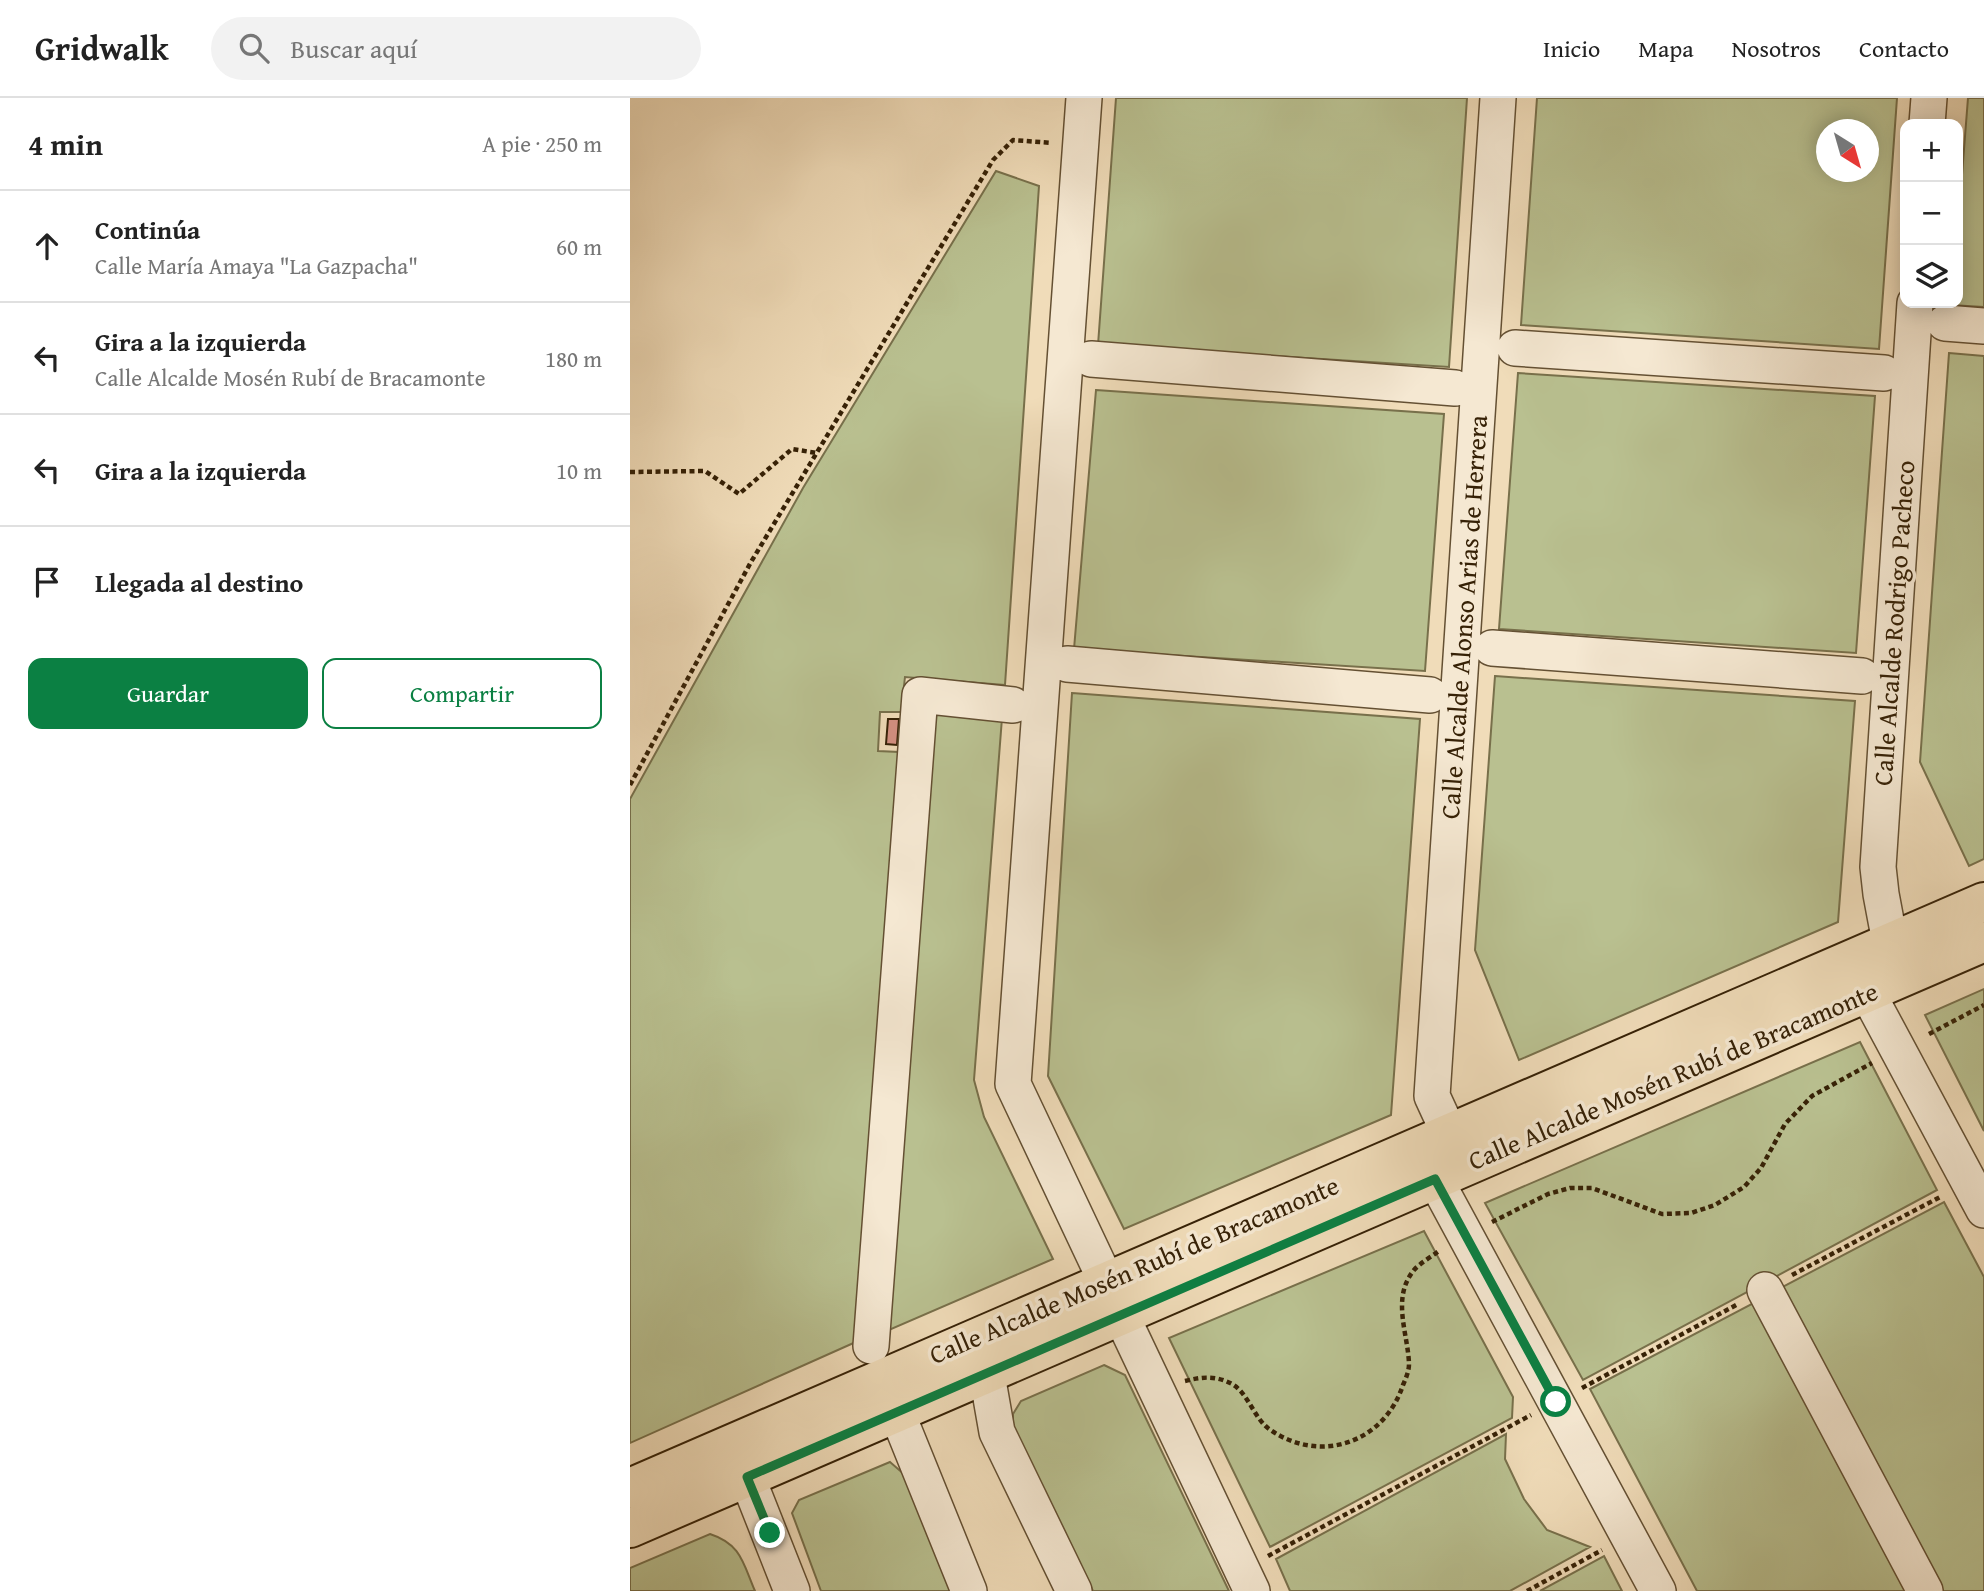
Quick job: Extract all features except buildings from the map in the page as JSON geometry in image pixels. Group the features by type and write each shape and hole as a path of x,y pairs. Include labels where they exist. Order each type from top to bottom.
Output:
{"main road":[{"name":"Calle Alcalde Mosén Rubí de Bracamonte","path":"630,1528 987,1375 1114,1299 1449,1133 1984,902"},
{"name":"Calle Alcalde Mosén Rubí de Bracamonte","path":"630,1488 1114,1299 1435,1179 1984,942"}],"street":[{"path":"1084,98 1013,1084 1252,1591"},
{"name":"Calle Alcalde Alonso Arias de Herrera","path":"1449,1133 1432,1096 1499,98"},
{"path":"1927,119 1929,98"},
{"name":"Calle Alcalde Rodrigo Pacheco","path":"1890,942 1878,867 1915,308"},
{"path":"1945,323 1984,326"},
{"path":"1515,348 1884,373"},
{"path":"1091,359 1455,387"},
{"path":"1492,648 1862,676"},
{"path":"1067,664 1430,695"},
{"path":"871,1346 920,695 1013,705"},
{"path":"1867,992 1984,1210"},
{"path":"1435,1179 1658,1591"},
{"path":"1765,1290 1925,1591"},
{"path":"987,1375 997,1432 1074,1591"},
{"path":"897,1413 969,1591"},
{"path":"747,1477 793,1591"}],"path":[{"path":"630,785 751,562 993,160 1013,140 1052,142"},
{"path":"630,472 705,471 739,494 792,449 817,453"},
{"path":"1929,1034 1984,1005"},
{"path":"1491,1223 1548,1194 1570,1188 1592,1188 1662,1214 1691,1213 1716,1205 1745,1187 1761,1168 1785,1124 1812,1096 1876,1061"},
{"path":"1184,1381 1206,1376 1220,1378 1236,1386 1267,1427 1294,1443 1320,1446 1351,1443 1375,1429 1394,1407 1409,1366 1402,1318 1403,1288 1414,1269 1440,1250"},
{"path":"1268,1556 1532,1415"},
{"path":"1527,1591 1606,1548"}],"green space":[{"path":"1116,98 1467,98 1449,367 1098,345"},
{"path":"1537,98 1897,98 1879,349 1521,325"},
{"path":"1968,98 1984,98 1984,307 1963,306 1963,162"},
{"path":"996,171 1039,186 1005,685 905,677 901,712 880,712 878,751 899,752 858,1341 630,1443 630,799 803,488"},
{"path":"1949,353 1984,356 1984,859 1969,866 1920,762"},
{"path":"1518,373 1875,396 1856,653 1499,629"},
{"path":"1096,390 1444,414 1425,671 1074,649"},
{"path":"1495,676 1855,701 1838,922 1519,1060 1475,950"},
{"path":"1072,693 1420,719 1391,1115 1124,1229 1048,1076"},
{"path":"935,711 1002,718 974,1080 984,1117 1053,1259 889,1330"},
{"path":"1984,989 1984,1131 1925,1015"},
{"path":"1860,1042 1937,1190 1583,1380 1485,1203"},
{"path":"1944,1202 1984,1277 1984,1591 1932,1591 1773,1292"},
{"path":"1424,1231 1513,1397 1512,1418 1270,1547 1169,1338"},
{"path":"1763,1298 1918,1591 1697,1591 1590,1389"},
{"path":"1104,1365 1125,1375 1229,1591 1093,1591 1013,1428 1013,1414 1021,1401"},
{"path":"1506,1434 1505,1459 1524,1499 1547,1530 1590,1547 1510,1591 1290,1591 1276,1559"},
{"path":"890,1462 905,1475 953,1591 821,1591 792,1513 799,1500"},
{"path":"710,1534 735,1549 744,1563 755,1591 630,1591 630,1568"},
{"path":"1604,1556 1622,1591 1540,1591"}],"route":[{"path":"770,1533 747,1477 1435,1179 1556,1402"}]}
